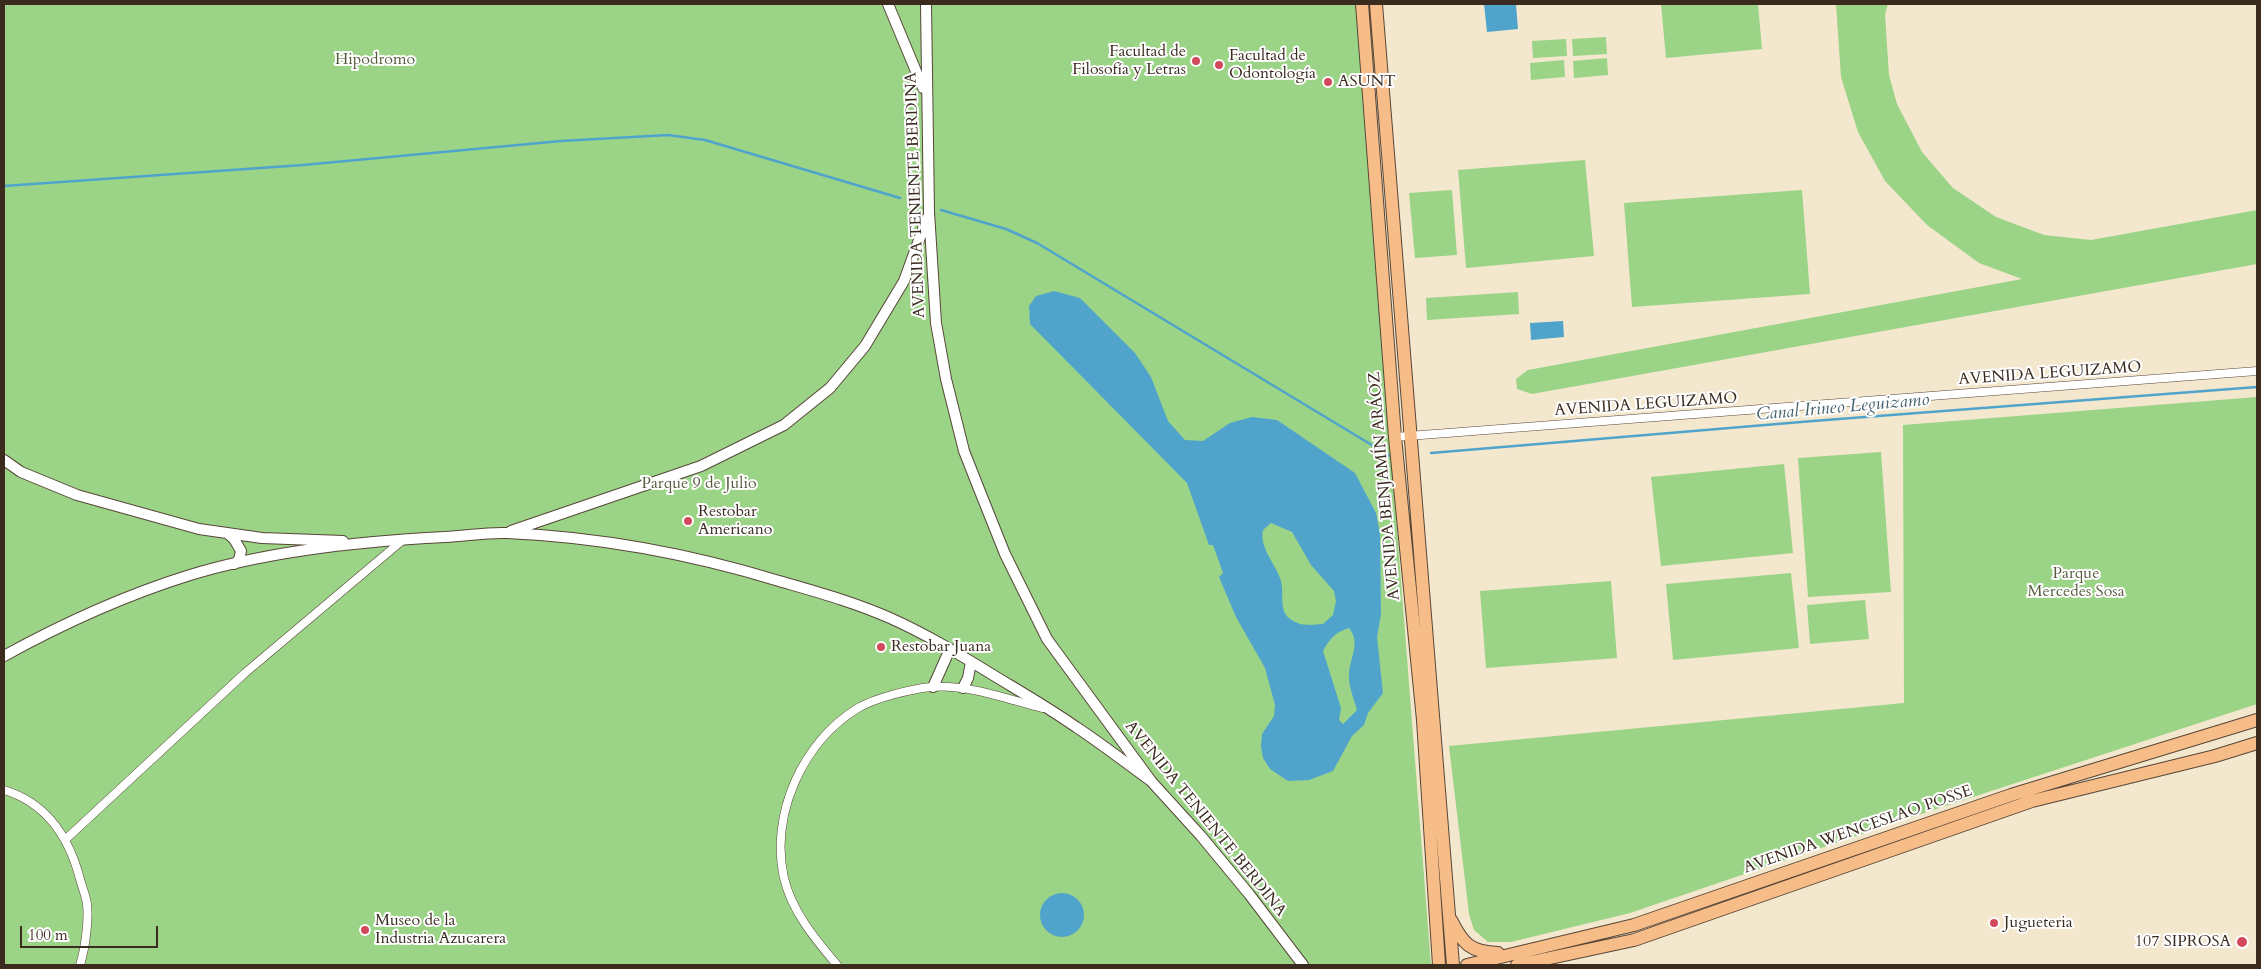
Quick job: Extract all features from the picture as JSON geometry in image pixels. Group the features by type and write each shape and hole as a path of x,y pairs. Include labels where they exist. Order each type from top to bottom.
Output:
{"main road":[{"name":"AVENIDA BENJAMÍN ARÁOZ","path":"1362,4 1395,437 1423,720 1439,965"},
{"name":"AVENIDA BENJAMÍN ARÁOZ","path":"1376,4 1453,965"},
{"name":"AVENIDA WENCESLAO POSSE","path":"1467,965 1513,960 1634,925 2011,795 2257,720"},
{"path":"1448,916 1459,935 1471,948 1513,960 1634,940 2032,801 2215,756 2257,743"}],"street":[{"path":"888,4 926,94"},
{"name":"AVENIDA TENIENTE BERDINA","path":"926,4 929,212 936,323 946,378 964,451 1005,554 1047,639 1151,781 1201,836 1249,894 1303,965"},
{"path":"505,533 701,466 784,425 830,388 865,346 904,281 929,212"},
{"name":"AVENIDA LEGUIZAMO","path":"1395,437 2257,371"},
{"path":"4,460 21,472 77,495 199,530 262,538 364,542"},
{"path":"227,533 234,539 242,551 239,560 234,564"},
{"path":"4,656 28,643 140,593 191,575 234,564 364,542 406,538 505,533 598,542 683,554 731,566 849,601 899,622 950,649 1078,727 1151,781"},
{"path":"66,839 245,673 406,538"},
{"path":"933,687 950,649"},
{"path":"963,688 968,678 971,662"},
{"path":"837,965 804,924 784,880 780,845 784,811 796,778 814,749 835,726 859,707 889,696 933,687 963,688 1049,709"},
{"path":"4,790 37,807 66,839 76,863 87,905 83,953 80,965"}],"green space":[{"name":"Parque 9 de Julio","path":"4,4 1356,4 1431,965 4,965"},
{"path":"1661,4 1758,4 1762,49 1666,58"},
{"path":"1836,4 1888,4 1885,15 1889,75 1897,104 1922,152 1953,188 1996,217 2044,235 2091,240 2257,210 2257,264 1532,394 1517,389 1516,379 1528,370 2022,279 1979,263 1927,225 1885,181 1858,132 1841,77"},
{"path":"1606,37 1607,54 1573,56 1572,39"},
{"path":"1566,39 1567,56 1533,58 1532,41"},
{"path":"1607,58 1608,75 1574,78 1573,61"},
{"path":"1564,60 1565,77 1531,80 1530,63"},
{"path":"1585,160 1594,256 1466,268 1458,170"},
{"path":"1452,190 1457,255 1415,258 1409,193"},
{"path":"1802,190 1810,294 1632,307 1624,203"},
{"path":"1518,292 1519,314 1427,320 1426,298"},
{"name":"Parque Mercedes Sosa","path":"2257,397 2257,704 1915,816 1630,913 1511,942 1488,942 1474,930 1469,914 1449,746 1904,703 1903,425"},
{"path":"1881,452 1891,592 1808,597 1798,458"},
{"path":"1784,464 1793,553 1661,566 1651,477"},
{"path":"1791,573 1799,648 1673,660 1666,584"},
{"path":"1611,581 1617,658 1486,668 1480,591"},
{"path":"1865,600 1869,639 1810,644 1807,605"}],"water":[{"path":"1484,4 1516,4 1518,29 1487,32"},
{"path":"1054,291 1080,298 1135,353 1151,377 1168,421 1185,440 1203,441 1230,423 1252,417 1277,420 1355,473 1376,513 1380,534 1381,614 1377,637 1383,693 1368,713 1364,725 1352,736 1333,771 1309,780 1288,781 1270,769 1263,758 1262,734 1274,716 1275,705 1265,668 1236,617 1219,577 1223,573 1213,545 1209,545 1187,483 1030,324 1029,306 1036,296","holes":["1271,523 1292,532 1311,565 1334,591 1336,601 1333,615 1323,624 1301,624 1293,621 1286,615 1283,606 1281,581 1262,537 1263,530","1349,628 1355,645 1349,678 1357,710 1343,724 1339,720 1341,708 1323,651 1333,636"]},
{"path":"1563,321 1564,337 1531,340 1530,323"},
{"path":"1062,893 1074,897 1080,903 1084,915 1080,927 1074,933 1062,937 1050,933 1044,927 1040,915 1044,903 1050,897"}],"waterway":[{"path":"4,186 303,165 561,141 668,135 705,140 900,198"},
{"path":"941,210 1006,229 1037,243 1390,456"},
{"name":"Canal Irineo Leguizamo","path":"1431,453 2257,387"}],"place":[{"name":"Facultad de Filosofía y Letras","path":"1196,61"},
{"name":"Facultad de Odontología","path":"1219,65"},
{"name":"ASUNT","path":"1328,82"},
{"name":"Restobar Americano","path":"688,521"},
{"name":"Restobar Juana","path":"881,647"},
{"name":"Jugueteria","path":"1994,923"},
{"name":"Museo de la Industria Azucarera","path":"365,930"},
{"name":"107 SIPROSA","path":"2242,942"}],"park label":[{"name":"Hipodromo","path":"375,60"}]}
